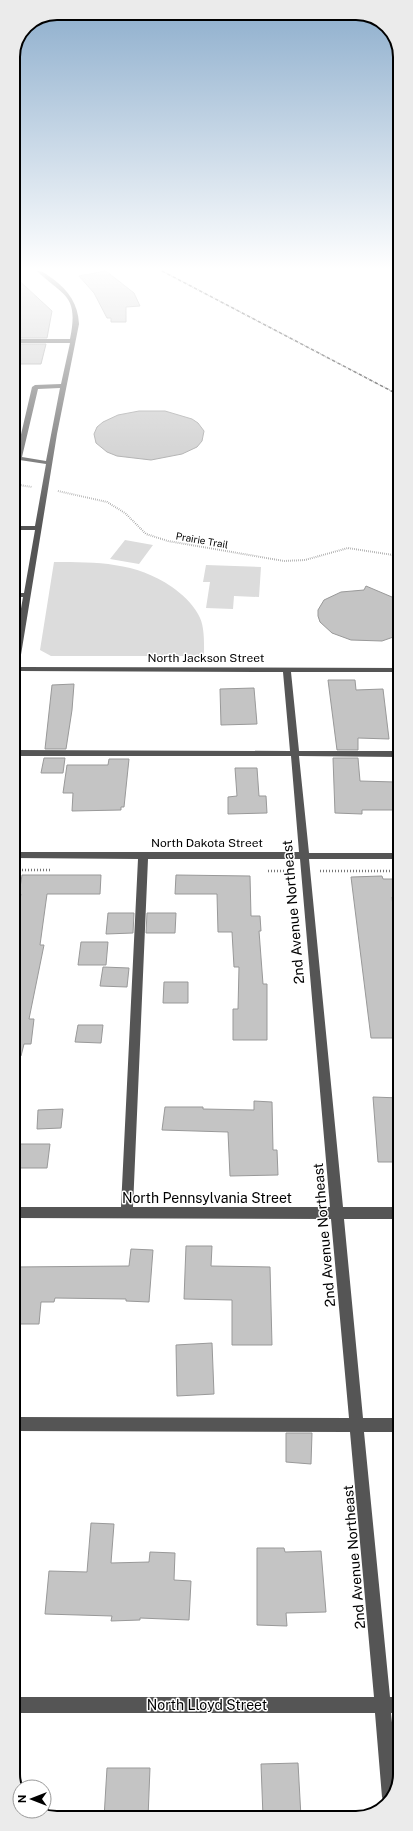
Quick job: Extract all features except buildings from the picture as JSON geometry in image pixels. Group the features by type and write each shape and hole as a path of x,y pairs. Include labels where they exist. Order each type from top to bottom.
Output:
{"street":[{"path":"20,635 49,463 69,356"},
{"path":"20,443 35,387 64,386"},
{"path":"20,459 49,463"},
{"path":"20,528 38,528"},
{"path":"20,595 27,595"},
{"name":"North Jackson Street","path":"20,669 393,670"},
{"name":"2nd Avenue Northeast","path":"287,670 390,1788"},
{"path":"20,753 294,755 393,754"},
{"name":"North Dakota Street","path":"20,855 393,856"},
{"path":"128,1213 143,855"},
{"name":"North Pennsylvania Street","path":"20,1214 393,1213"},
{"path":"20,1424 393,1425"},
{"name":"North Lloyd Street","path":"20,1705 393,1705"}],"path":[{"name":"Prairie Trail","path":"20,485 107,502 125,513 146,534 168,541 284,561 305,560 348,548 393,555"}],"shaded area":[{"path":"125,540 153,545 139,564 110,559"},
{"path":"54,562 86,562 116,565 144,573 172,587 190,602 200,618 204,634 204,656 51,656 40,650"},
{"path":"206,565 261,567 259,597 234,596 233,609 206,608 210,582 203,582"}],"railway":[{"path":"325,356 393,392"}]}
